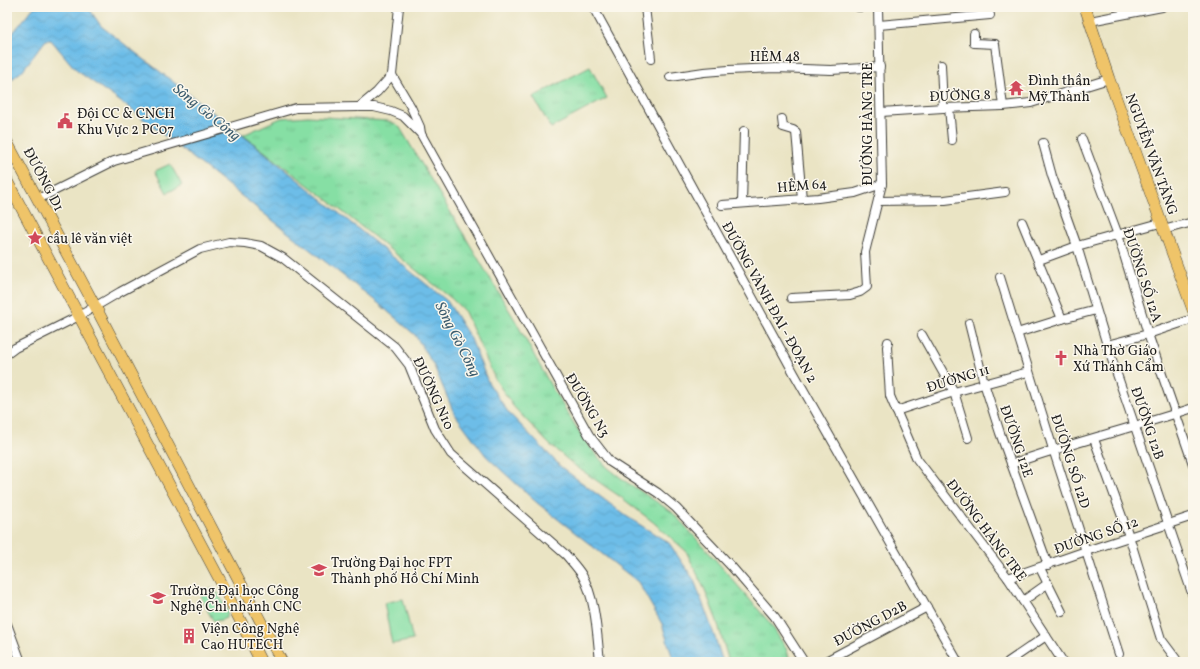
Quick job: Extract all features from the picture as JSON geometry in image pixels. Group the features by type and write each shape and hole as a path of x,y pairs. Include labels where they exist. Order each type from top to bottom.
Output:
{"main road":[{"name":"NGUYỄN VĂN TĂNG","path":"1085,7 1109,79 1162,226 1190,292 1193,310"},
{"name":"ĐƯỜNG D1","path":"7,142 282,662"},
{"path":"7,181 259,658"},
{"path":"7,192 52,280 63,286"},
{"path":"196,537 211,529"},
{"name":"ĐƯỜNG D1","path":"228,561 237,567 287,662"}],"street":[{"path":"359,107 377,92 392,75 399,7"},
{"name":"ĐƯỜNG VÀNH ĐAI - ĐOẠN 2","path":"593,7 795,375 958,662"},
{"path":"645,7 651,59"},
{"path":"858,7 878,7"},
{"name":"ĐƯỜNG HÀNG TRE","path":"791,298 850,295 860,292 867,287 865,252 882,184 878,7"},
{"path":"1090,21 1162,7"},
{"path":"879,25 990,15"},
{"path":"974,34 974,43 995,44 1003,106"},
{"path":"941,65 946,108 952,140"},
{"name":"HẺM 48","path":"670,77 729,70 776,68 831,70 880,67"},
{"name":"ĐƯỜNG N3","path":"392,75 411,107 420,126 421,134"},
{"name":"ĐƯỜNG 8","path":"880,112 1003,106 1031,103 1109,79"},
{"name":"ĐƯỜNG N3","path":"38,200 114,161 296,108 374,107 391,111 403,116 421,134 588,435 610,462 658,493 676,508 731,566 775,617 804,662"},
{"path":"782,119 783,127 796,132 802,199"},
{"path":"742,203 744,131"},
{"name":"ĐƯỜNG SỐ 12A","path":"1082,139 1118,235 1148,334 1193,464"},
{"name":"ĐƯỜNG 12B","path":"1043,143 1052,176 1077,246 1107,345 1193,596"},
{"name":"HẺM 64","path":"722,205 802,199 855,193 882,184"},
{"path":"878,201 945,200 1005,192"},
{"path":"1022,222 1039,260 1062,319"},
{"path":"1039,260 1077,246 1118,235 1162,226 1193,222"},
{"name":"ĐƯỜNG N10","path":"7,354 15,348 78,316 200,249 230,242 261,246 283,258 395,347 409,365 435,429 451,454 566,555 574,564 582,575 592,600 600,662"},
{"name":"ĐƯỜNG SỐ 12D","path":"1000,276 1028,372 1119,654"},
{"path":"1017,334 1062,319 1096,310"},
{"path":"1107,345 1148,334 1193,319"},
{"name":"ĐƯỜNG 12E","path":"968,323 984,383 1000,433 1048,565"},
{"path":"922,335 954,392 968,438"},
{"name":"ĐƯỜNG HÀNG TRE","path":"888,342 890,396 916,458 1008,578 1063,662"},
{"name":"ĐƯỜNG 11","path":"896,411 984,383 1028,372"},
{"path":"1011,464 1053,449 1136,426 1193,408"},
{"path":"1094,438 1129,536 1161,639 1176,659"},
{"name":"ĐƯỜNG SỐ 12","path":"1008,578 1129,536 1193,516"},
{"path":"1040,568 1062,612"},
{"path":"1023,601 1048,584"},
{"name":"ĐƯỜNG D2B","path":"824,662 927,607"},
{"path":"7,624 21,662"},
{"path":"1008,662 1046,636"}],"green space":[{"path":"590,67 607,98 551,128 533,97"},
{"path":"308,116 388,121 399,126 515,320 552,388 583,438 607,467 625,481 672,512 770,623 786,648 790,660 789,662 729,662 717,621 705,590 686,551 653,522 622,498 574,465 549,444 513,406 495,379 465,312 451,298 243,135 281,118"},
{"path":"170,164 182,185 167,193 155,171"},
{"path":"210,589 213,589 218,593 228,612 226,618 214,621 211,617 201,597 202,594"},
{"path":"403,599 413,640 392,644 384,603"}],"water":[{"name":"Sông Gò Công","path":"34,7 88,7 101,26 260,149 447,301 471,339 488,382 508,412 561,467 626,516 669,543 694,580 723,662 674,662 662,624 638,582 536,502 486,456 454,413 434,366 415,335 378,303 128,107 76,70 51,40 46,40 22,71 7,83 7,40"}],"place":[{"name":"Đình thần Mỹ Thành","path":"1016,88"},
{"name":"Đội CC & CNCH Khu Vực 2 PC07","path":"65,121"},
{"name":"cầu lê văn việt","path":"35,238"},
{"name":"Nhà Thờ Giáo Xứ Thánh Cẩm","path":"1061,358"},
{"name":"Trường Đại học FPT Thành phố Hồ Chí Minh","path":"319,570"},
{"name":"Trường Đại học Công Nghệ Chi nhánh CNC","path":"158,598"},
{"name":"Viện Công Nghệ Cao HUTECH","path":"189,636"}]}
